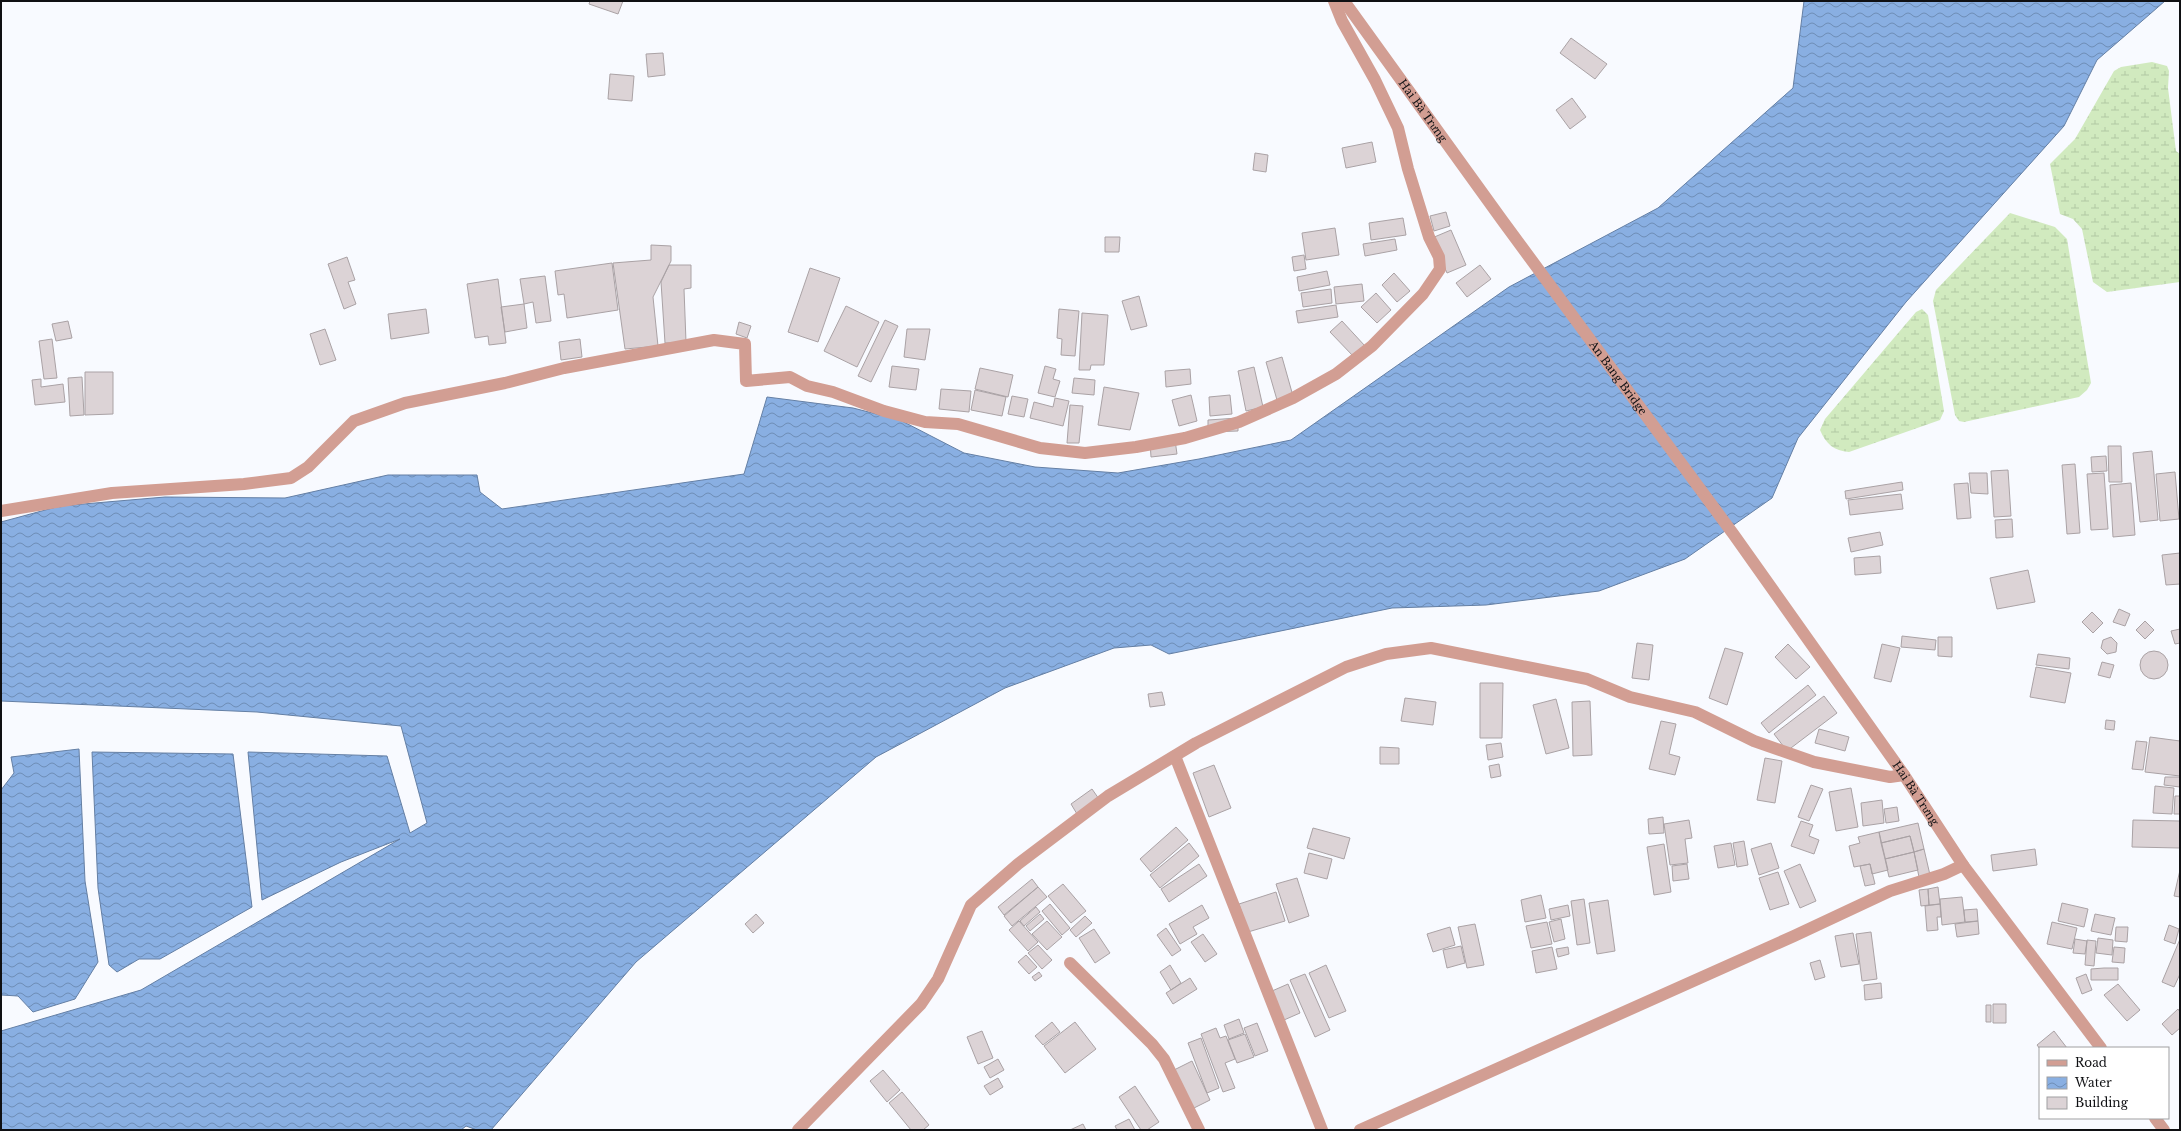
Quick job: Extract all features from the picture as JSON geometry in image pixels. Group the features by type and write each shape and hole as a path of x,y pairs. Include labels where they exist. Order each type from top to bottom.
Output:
{"street":[{"path":"1,511 112,492 244,484 291,478 308,468 354,421 405,403 505,383 564,368 714,340 745,344 746,381 790,377 807,386 833,392 884,411 924,422 958,424 1040,448 1085,452 1136,447 1185,438 1239,422 1293,398 1336,374 1372,346 1423,294 1440,269 1439,258 1429,236 1408,169 1398,128 1375,80 1342,21 1334,1"},
{"name":"Hai Bà Trưng","path":"1344,1 1502,220"},
{"name":"An Bang Bridge","path":"1502,220 1734,535"},
{"name":"Hai Bà Trưng","path":"1734,535 1904,775 1963,865 2100,1047"},
{"path":"801,1129 921,1004 938,979 971,905 1018,864 1108,796 1196,743 1346,667 1386,654 1431,648 1587,679 1630,696 1695,712 1754,741 1814,762 1890,777 1904,775"},
{"path":"1175,756 1322,1130"},
{"path":"1360,1130 1380,1126 1890,891 1944,874 1963,865"},
{"path":"1070,963 1152,1044 1164,1059 1199,1130"},
{"path":"2155,1119 2164,1130"}],"green space":[{"path":"2152,62 2167,66 2169,71 2168,88 2176,151 2180,154 2180,282 2107,292 2093,282 2082,229 2073,219 2060,214 2050,164 2075,139 2114,71 2121,67"},
{"path":"2010,213 2055,227 2067,239 2091,383 2087,390 2079,397 1964,422 1959,421 1955,415 1933,301 1936,290"},
{"path":"1922,309 1928,315 1944,411 1940,420 1849,452 1839,450 1831,446 1820,430 1825,419 1916,312"}],"water":[{"path":"1804,1 2165,1 2097,60 2064,126 1906,302 1798,438 1772,498 1685,559 1599,591 1486,605 1392,608 1169,654 1151,645 1114,648 1005,688 876,757 636,962 491,1130 477,1130 466,1126 461,1130 1,1130 1,1031 141,990 400,839 341,862 262,900 248,752 387,756 410,833 427,823 401,726 257,712 1,701 1,522 60,506 165,497 285,498 388,475 477,475 480,492 502,509 744,474 767,397 853,408 900,420 964,453 1035,467 1118,473 1199,459 1291,440 1509,287 1658,208 1793,88"},
{"path":"79,749 85,881 98,962 75,999 33,1012 18,996 1,995 1,790 14,773 11,757"},
{"path":"92,752 233,754 252,907 160,959 139,959 117,972 109,965 98,888"}],"building":[{"path":"590,1 623,1 618,14 589,4"},
{"path":"1571,38 1607,64 1595,79 1560,53"},
{"path":"663,53 665,75 648,77 646,54"},
{"path":"610,74 634,76 632,101 608,99"},
{"path":"1572,98 1586,117 1570,129 1556,110"},
{"path":"1372,142 1376,162 1346,168 1342,148"},
{"path":"1255,153 1268,155 1266,172 1253,170"},
{"path":"1446,212 1450,226 1434,231 1430,216"},
{"path":"1403,218 1406,235 1371,240 1369,223"},
{"path":"1335,228 1339,255 1306,260 1302,233"},
{"path":"1451,230 1466,265 1447,273 1432,238"},
{"path":"1105,237 1120,237 1119,252 1105,252"},
{"path":"1395,239 1397,250 1365,256 1363,244"},
{"path":"651,245 671,246 671,261 653,297 658,346 625,349 613,263 651,260"},
{"path":"1304,255 1306,269 1294,271 1292,257"},
{"path":"347,257 355,280 348,282 356,304 344,309 328,264"},
{"path":"612,263 618,310 567,318 564,294 558,295 555,271"},
{"path":"669,265 691,265 691,288 684,289 686,342 665,343 661,282"},
{"path":"1480,265 1491,279 1467,297 1456,283"},
{"path":"810,268 840,278 818,342 788,332"},
{"path":"1327,271 1330,285 1299,291 1297,277"},
{"path":"1394,273 1410,291 1397,302 1382,285"},
{"path":"545,276 551,321 536,323 533,302 524,304 520,279"},
{"path":"498,279 506,343 489,345 488,336 475,338 467,284"},
{"path":"1362,284 1364,301 1336,304 1334,287"},
{"path":"1331,289 1332,303 1303,307 1301,293"},
{"path":"1376,293 1391,310 1377,323 1361,307"},
{"path":"1139,296 1147,326 1131,330 1122,301"},
{"path":"524,304 527,328 505,332 501,307"},
{"path":"1336,305 1338,317 1298,323 1296,311"},
{"path":"846,306 879,322 857,367 824,351"},
{"path":"426,309 429,333 391,339 388,314"},
{"path":"1059,309 1079,311 1075,356 1061,355 1062,339 1057,338"},
{"path":"1082,313 1108,315 1104,365 1091,365 1090,370 1079,370"},
{"path":"885,320 898,326 871,382 858,376"},
{"path":"68,321 72,338 56,341 52,324"},
{"path":"1342,321 1365,346 1354,357 1330,332"},
{"path":"739,322 751,326 747,338 736,334"},
{"path":"325,329 336,360 320,365 310,334"},
{"path":"907,329 930,329 925,360 904,357"},
{"path":"52,339 57,378 44,379 39,341"},
{"path":"580,339 582,357 561,360 559,342"},
{"path":"1282,357 1293,396 1277,400 1266,362"},
{"path":"892,366 919,369 916,390 889,387"},
{"path":"1045,366 1056,369 1053,379 1060,381 1055,397 1038,393"},
{"path":"1254,367 1263,407 1246,411 1238,371"},
{"path":"980,368 1013,375 1008,397 975,389"},
{"path":"1190,369 1191,384 1166,387 1165,371"},
{"path":"85,372 113,372 113,414 85,415"},
{"path":"82,377 84,415 70,416 68,378"},
{"path":"1074,378 1095,380 1094,395 1072,393"},
{"path":"41,379 41,387 63,384 65,402 35,405 32,380"},
{"path":"1104,387 1139,393 1130,430 1098,425"},
{"path":"941,389 971,391 969,412 939,409"},
{"path":"975,390 1006,397 1002,416 971,410"},
{"path":"1191,395 1197,421 1179,426 1172,400"},
{"path":"1230,395 1232,414 1210,416 1209,397"},
{"path":"1012,396 1028,399 1024,417 1008,414"},
{"path":"1055,398 1069,401 1063,426 1030,418 1034,402 1053,407"},
{"path":"1070,405 1083,406 1079,443 1067,443"},
{"path":"1238,418 1238,431 1208,432 1208,420"},
{"path":"1175,440 1177,454 1151,457 1150,442"},
{"path":"2108,446 2121,446 2122,482 2109,482"},
{"path":"2152,451 2158,520 2140,522 2133,453"},
{"path":"2106,456 2107,471 2092,472 2091,457"},
{"path":"2075,464 2080,533 2067,534 2062,465"},
{"path":"2008,470 2011,516 1994,517 1991,471"},
{"path":"2175,472 2179,519 2160,521 2156,474"},
{"path":"1969,473 1987,473 1988,494 1971,493"},
{"path":"2104,473 2108,529 2091,530 2087,474"},
{"path":"1902,482 1903,490 1846,499 1845,491"},
{"path":"1968,483 1971,518 1957,519 1954,484"},
{"path":"2131,483 2135,535 2113,537 2110,485"},
{"path":"1901,494 1903,509 1850,515 1848,500"},
{"path":"2012,519 2013,537 1996,538 1995,520"},
{"path":"1880,532 1883,545 1851,552 1848,538"},
{"path":"2180,553 2180,584 2166,585 2162,555"},
{"path":"1880,556 1881,573 1855,575 1854,558"},
{"path":"2028,570 2035,602 1997,609 1990,578"},
{"path":"2119,609 2130,614 2125,626 2113,622"},
{"path":"2092,612 2103,623 2093,633 2082,622"},
{"path":"2145,621 2154,630 2145,639 2136,630"},
{"path":"2180,629 2180,643 2175,644 2171,631"},
{"path":"1902,636 1936,640 1935,650 1901,647"},
{"path":"1938,637 1952,637 1952,657 1938,656"},
{"path":"2111,637 2117,643 2116,652 2107,654 2101,648 2103,640"},
{"path":"1637,643 1653,645 1649,680 1632,678"},
{"path":"1788,644 1810,667 1796,679 1775,657"},
{"path":"1882,644 1900,648 1891,682 1874,678"},
{"path":"1725,648 1743,653 1727,705 1709,698"},
{"path":"2154,651 2164,655 2168,665 2164,675 2154,679 2144,675 2140,665 2144,655"},
{"path":"2038,654 2070,658 2069,669 2036,665"},
{"path":"2102,662 2114,665 2110,678 2098,675"},
{"path":"2036,667 2071,673 2065,703 2030,697"},
{"path":"1480,683 1503,683 1502,738 1480,738"},
{"path":"1808,685 1816,695 1769,733 1761,723"},
{"path":"1162,692 1165,705 1150,707 1148,694"},
{"path":"1824,696 1837,713 1787,751 1774,734"},
{"path":"1405,698 1436,702 1433,725 1401,721"},
{"path":"1556,699 1569,748 1546,754 1533,705"},
{"path":"1590,701 1592,755 1573,756 1572,702"},
{"path":"2106,720 2115,721 2114,730 2105,729"},
{"path":"1661,721 1676,724 1669,754 1680,757 1675,775 1649,769"},
{"path":"1819,729 1849,737 1845,751 1815,743"},
{"path":"2150,737 2180,741 2180,776 2145,772"},
{"path":"2136,741 2147,742 2143,770 2132,769"},
{"path":"1501,743 1503,757 1488,760 1486,745"},
{"path":"1380,747 1399,748 1399,764 1380,764"},
{"path":"1765,758 1782,761 1775,803 1757,800"},
{"path":"1499,764 1501,776 1491,778 1489,766"},
{"path":"1214,765 1231,808 1209,817 1193,773"},
{"path":"2165,777 2180,777 2180,787 2164,785"},
{"path":"1811,785 1823,789 1809,821 1798,817"},
{"path":"2155,786 2174,788 2172,814 2153,813"},
{"path":"1851,788 1858,827 1836,831 1829,792"},
{"path":"1092,789 1099,799 1077,814 1071,804"},
{"path":"2175,796 2180,796 2180,814 2174,814"},
{"path":"1882,800 1884,823 1863,826 1861,803"},
{"path":"1897,807 1899,821 1886,823 1884,809"},
{"path":"1663,817 1664,833 1649,834 1648,819"},
{"path":"1689,820 1692,838 1685,839 1688,863 1670,865 1664,824"},
{"path":"2133,820 2180,821 2180,848 2132,847"},
{"path":"1801,821 1813,825 1809,836 1819,840 1814,854 1791,846"},
{"path":"1918,823 1924,849 1914,852 1910,836 1881,843 1879,832"},
{"path":"1176,827 1188,840 1151,872 1140,859"},
{"path":"1313,828 1350,838 1344,859 1307,848"},
{"path":"1879,832 1888,870 1872,874 1870,864 1854,867 1849,846 1860,843 1858,837"},
{"path":"1910,836 1914,852 1885,859 1881,843"},
{"path":"1744,841 1748,865 1737,867 1733,843"},
{"path":"1189,843 1199,856 1160,888 1150,875"},
{"path":"1731,843 1735,865 1718,868 1714,846"},
{"path":"1771,843 1779,868 1759,875 1751,849"},
{"path":"1664,844 1671,892 1654,895 1647,847"},
{"path":"1924,849 1930,875 1919,877 1914,852"},
{"path":"2035,849 2037,865 1993,871 1991,855"},
{"path":"1914,852 1918,870 1889,877 1885,859"},
{"path":"1309,853 1332,859 1327,879 1304,873"},
{"path":"1199,864 1207,876 1169,902 1161,889"},
{"path":"1687,864 1689,879 1673,881 1672,866"},
{"path":"1800,864 1816,901 1800,908 1784,871"},
{"path":"1870,864 1875,884 1865,886 1860,866"},
{"path":"2180,870 2180,897 2174,896"},
{"path":"1778,872 1789,904 1770,910 1759,878"},
{"path":"1297,878 1309,916 1289,923 1276,884"},
{"path":"1032,879 1038,887 1004,915 998,907"},
{"path":"1063,884 1086,911 1071,923 1048,896"},
{"path":"1038,887 1047,897 1012,926 1004,916"},
{"path":"1938,887 1940,904 1929,905 1928,889"},
{"path":"1928,889 1929,905 1921,906 1919,890"},
{"path":"1276,892 1285,921 1248,932 1239,904"},
{"path":"1541,895 1546,918 1525,922 1521,900"},
{"path":"1962,897 1965,922 1942,925 1940,899"},
{"path":"1584,899 1590,943 1577,945 1571,901"},
{"path":"1608,900 1615,951 1597,954 1589,903"},
{"path":"2062,903 2088,909 2084,927 2058,921"},
{"path":"1050,904 1070,928 1062,935 1042,911"},
{"path":"1940,904 1941,917 1937,917 1938,930 1927,931 1925,906"},
{"path":"1202,905 1209,918 1193,927 1197,934 1180,944 1169,924"},
{"path":"1568,905 1570,916 1551,920 1549,909"},
{"path":"1036,907 1040,912 1024,926 1020,921"},
{"path":"1977,909 1978,921 1965,922 1964,910"},
{"path":"756,914 764,923 753,933 745,924"},
{"path":"1040,914 1044,919 1030,931 1026,926"},
{"path":"2095,914 2115,918 2111,935 2091,931"},
{"path":"1085,916 1092,923 1076,937 1070,930"},
{"path":"1561,919 1565,939 1554,942 1549,922"},
{"path":"1019,921 1038,942 1028,951 1009,930"},
{"path":"1047,921 1062,937 1047,950 1032,934"},
{"path":"1978,921 1979,934 1957,937 1955,924"},
{"path":"1547,922 1552,944 1531,948 1526,926"},
{"path":"2052,922 2077,928 2072,949 2047,944"},
{"path":"1475,924 1484,965 1467,968 1458,927"},
{"path":"2169,925 2179,929 2175,944 2164,940"},
{"path":"1450,927 1455,945 1433,952 1427,934"},
{"path":"2116,927 2128,927 2127,942 2115,941"},
{"path":"1166,928 1181,950 1172,956 1157,935"},
{"path":"1094,929 1110,953 1095,963 1079,938"},
{"path":"1871,932 1877,979 1862,981 1856,934"},
{"path":"1853,933 1859,964 1841,967 1835,936"},
{"path":"1203,934 1217,954 1205,962 1191,942"},
{"path":"2098,938 2113,940 2112,955 2096,953"},
{"path":"2075,939 2087,941 2085,954 2073,953"},
{"path":"2180,939 2180,974 2174,987 2162,982"},
{"path":"2087,940 2096,941 2094,966 2085,965"},
{"path":"1038,945 1052,960 1042,969 1028,953"},
{"path":"1461,946 1465,963 1447,968 1443,950"},
{"path":"1552,947 1557,969 1536,973 1532,951"},
{"path":"1568,947 1569,954 1558,957 1556,949"},
{"path":"2114,947 2125,948 2124,963 2112,962"},
{"path":"1026,955 1037,967 1029,974 1018,962"},
{"path":"1820,960 1825,977 1815,980 1810,963"},
{"path":"1170,965 1181,983 1171,990 1160,972"},
{"path":"1326,965 1346,1011 1329,1018 1309,973"},
{"path":"2118,968 2118,980 2091,980 2091,969"},
{"path":"1039,972 1042,976 1035,981 1032,977"},
{"path":"1305,974 1330,1030 1315,1037 1290,980"},
{"path":"2086,974 2092,990 2082,994 2076,978"},
{"path":"1190,978 1197,989 1173,1004 1166,993"},
{"path":"1881,983 1882,998 1865,1000 1864,985"},
{"path":"1288,984 1300,1013 1284,1020 1272,991"},
{"path":"2118,984 2140,1010 2127,1021 2104,995"},
{"path":"1993,1004 2006,1004 2006,1023 1993,1023"},
{"path":"1986,1005 1991,1005 1991,1022 1986,1022"},
{"path":"2178,1009 2180,1012 2180,1028 2172,1035 2162,1024"},
{"path":"1239,1019 1244,1033 1229,1039 1224,1025"},
{"path":"1052,1022 1060,1032 1043,1045 1035,1036"},
{"path":"1075,1022 1096,1049 1065,1073 1044,1046"},
{"path":"1257,1023 1268,1051 1255,1056 1244,1028"},
{"path":"1216,1028 1220,1038 1226,1036 1235,1059 1225,1063 1235,1088 1223,1092 1201,1034"},
{"path":"982,1031 993,1058 978,1064 967,1037"},
{"path":"2054,1031 2066,1047 2039,1048 2037,1045"},
{"path":"1245,1034 1254,1057 1237,1063 1228,1040"},
{"path":"1201,1038 1219,1088 1207,1093 1188,1043"},
{"path":"998,1059 1004,1070 990,1078 984,1067"},
{"path":"1192,1061 1210,1100 1190,1110 1172,1071"},
{"path":"883,1070 900,1090 887,1102 870,1081"},
{"path":"998,1078 1003,1087 990,1095 984,1086"},
{"path":"1135,1086 1159,1122 1147,1130 1141,1130 1119,1097"},
{"path":"902,1092 929,1125 923,1130 911,1130 889,1103"},
{"path":"1129,1119 1135,1130 1117,1130 1115,1126"},
{"path":"1083,1124 1086,1130 1070,1130"}]}
